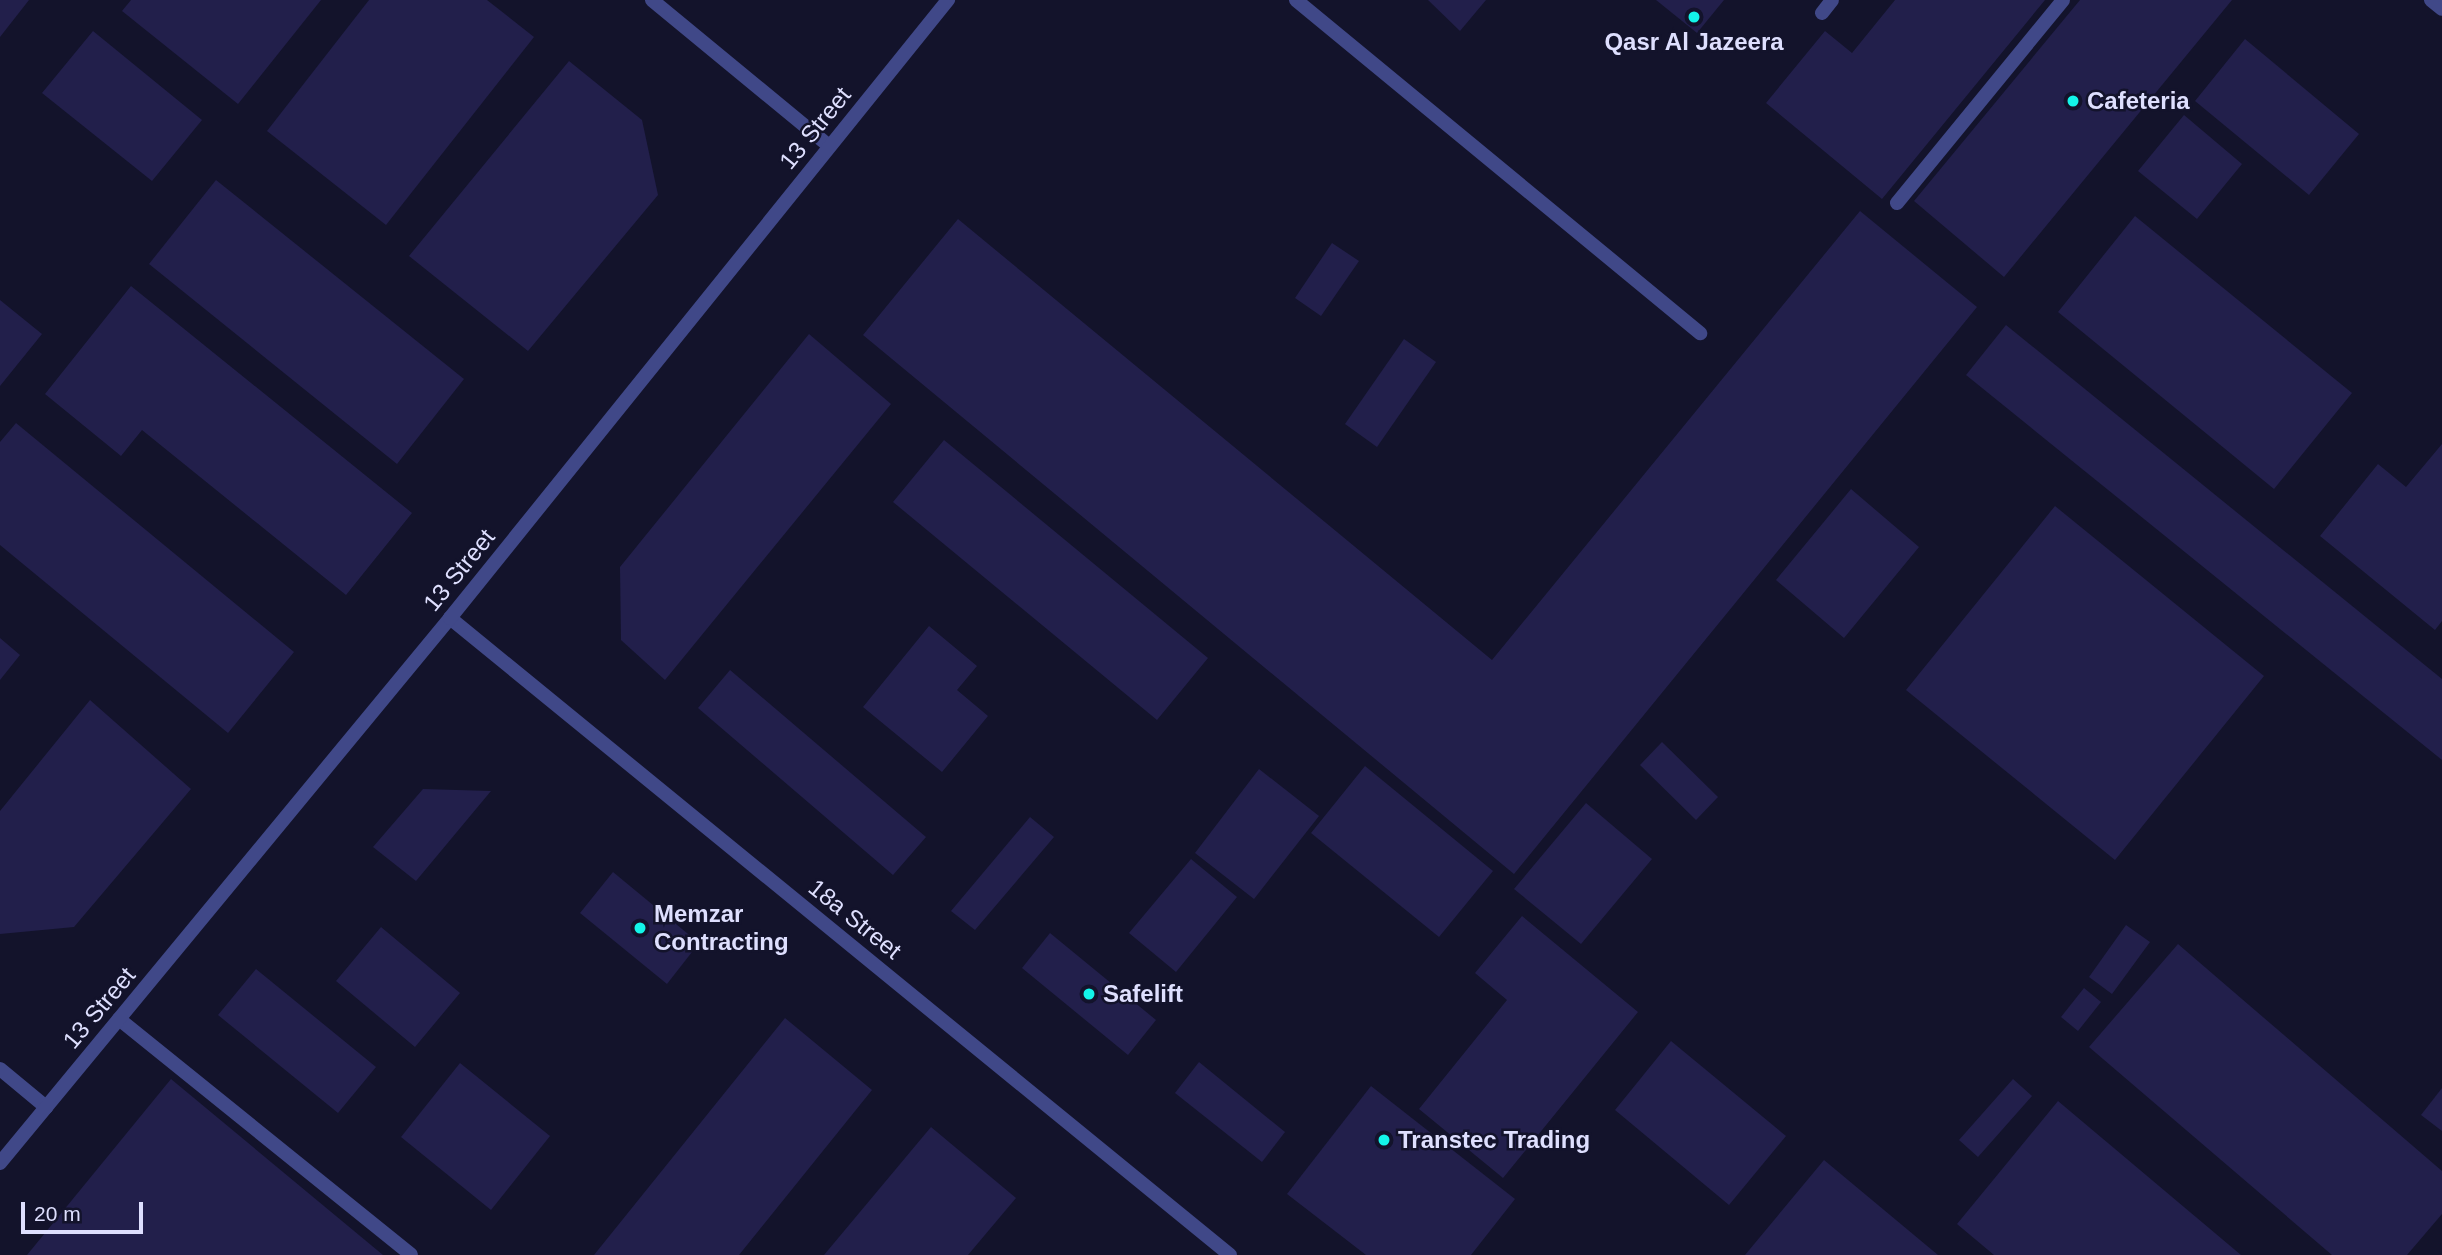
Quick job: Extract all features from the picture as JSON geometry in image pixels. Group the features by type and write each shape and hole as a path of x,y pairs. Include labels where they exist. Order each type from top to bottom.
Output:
{"street":[{"path":"653,0 829,146"},
{"name":"13 Street","path":"0,1163 450,618 948,0"},
{"path":"1296,0 1700,333"},
{"path":"1822,13 1832,0"},
{"path":"1897,203 2063,0"},
{"path":"2431,0 2442,9"},
{"name":"18a Street","path":"450,618 1230,1255"},
{"path":"119,1020 411,1255"},
{"path":"0,1069 46,1107"}],"building":[{"path":"0,0 29,0 0,37"},
{"path":"131,0 321,0 238,104 122,11"},
{"path":"369,0 487,0 534,37 386,225 267,131"},
{"path":"1428,0 1486,0 1460,31"},
{"name":"Qasr Al Jazeera","path":"1656,0 1724,0 1697,33"},
{"path":"1895,0 2045,0 1882,199 1766,103 1825,31 1852,53"},
{"name":"Cafeteria","path":"2080,0 2232,0 2004,277 1914,201"},
{"path":"93,31 202,120 152,181 42,93"},
{"path":"2245,39 2359,134 2309,195 2195,101"},
{"path":"569,61 642,120 658,195 528,351 409,256"},
{"path":"2184,115 2242,164 2197,219 2138,171"},
{"path":"216,180 464,379 397,464 149,264"},
{"path":"1860,211 1977,307 1514,874 863,335 958,219 1492,660"},
{"path":"2135,216 2352,393 2274,489 2058,312"},
{"path":"1332,243 1359,261 1321,316 1295,298"},
{"path":"131,286 412,513 346,595 142,430 121,456 45,394"},
{"path":"0,300 42,334 0,386"},
{"path":"2006,325 2442,679 2442,760 1966,375"},
{"path":"809,334 891,404 665,680 621,640 620,567"},
{"path":"1404,339 1436,362 1377,447 1345,424"},
{"path":"16,423 294,652 228,733 0,545 0,442"},
{"path":"944,440 1208,658 1157,720 893,502"},
{"path":"2442,444 2442,621 2435,630 2320,536 2378,464 2406,487"},
{"path":"1851,489 1919,547 1844,638 1776,580"},
{"path":"2055,506 2264,676 2115,860 1906,690"},
{"path":"929,626 977,666 957,690 988,716 942,772 863,707"},
{"path":"0,638 20,655 0,680"},
{"path":"730,670 926,837 893,875 698,708"},
{"path":"90,700 191,789 74,927 0,934 0,811"},
{"path":"1662,742 1718,797 1696,820 1640,765"},
{"path":"1365,766 1493,871 1439,937 1311,833"},
{"path":"1259,769 1319,816 1254,899 1195,853"},
{"path":"423,789 491,791 416,881 373,847"},
{"path":"1586,803 1652,859 1581,944 1514,889"},
{"path":"1030,817 1054,837 975,930 951,911"},
{"path":"1191,859 1237,897 1176,972 1129,933"},
{"name":"Memzar Contracting","path":"613,872 699,943 667,984 580,913"},
{"path":"1522,916 1638,1012 1503,1178 1419,1109 1507,1000 1475,973"},
{"path":"2126,925 2150,942 2112,994 2089,977"},
{"path":"381,927 460,993 415,1047 336,981"},
{"name":"Safelift","path":"1050,933 1156,1020 1128,1055 1022,968"},
{"path":"2178,944 2442,1171 2442,1214 2407,1255 2332,1255 2089,1047"},
{"path":"256,969 376,1067 338,1113 218,1015"},
{"path":"2084,988 2101,1002 2078,1031 2061,1017"},
{"path":"785,1018 872,1090 739,1255 594,1255"},
{"path":"1671,1041 1786,1136 1729,1205 1615,1110"},
{"path":"1199,1062 1285,1132 1262,1162 1175,1093"},
{"path":"460,1063 550,1136 491,1210 401,1137"},
{"path":"171,1079 383,1255 27,1255"},
{"path":"2013,1079 2032,1096 1978,1157 1959,1140"},
{"name":"Transtec Trading","path":"1371,1086 1515,1199 1471,1255 1366,1255 1287,1194"},
{"path":"2442,1088 2442,1131 2421,1115"},
{"path":"2058,1101 2241,1255 1994,1255 1957,1224"},
{"path":"931,1127 1016,1198 968,1255 824,1255"},
{"path":"1824,1160 1938,1255 1745,1255"}],"place":[{"name":"Qasr Al Jazeera","path":"1694,17"},
{"name":"Cafeteria","path":"2073,101"},
{"name":"Memzar Contracting","path":"640,928"},
{"name":"Safelift","path":"1089,994"},
{"name":"Transtec Trading","path":"1384,1140"}]}
